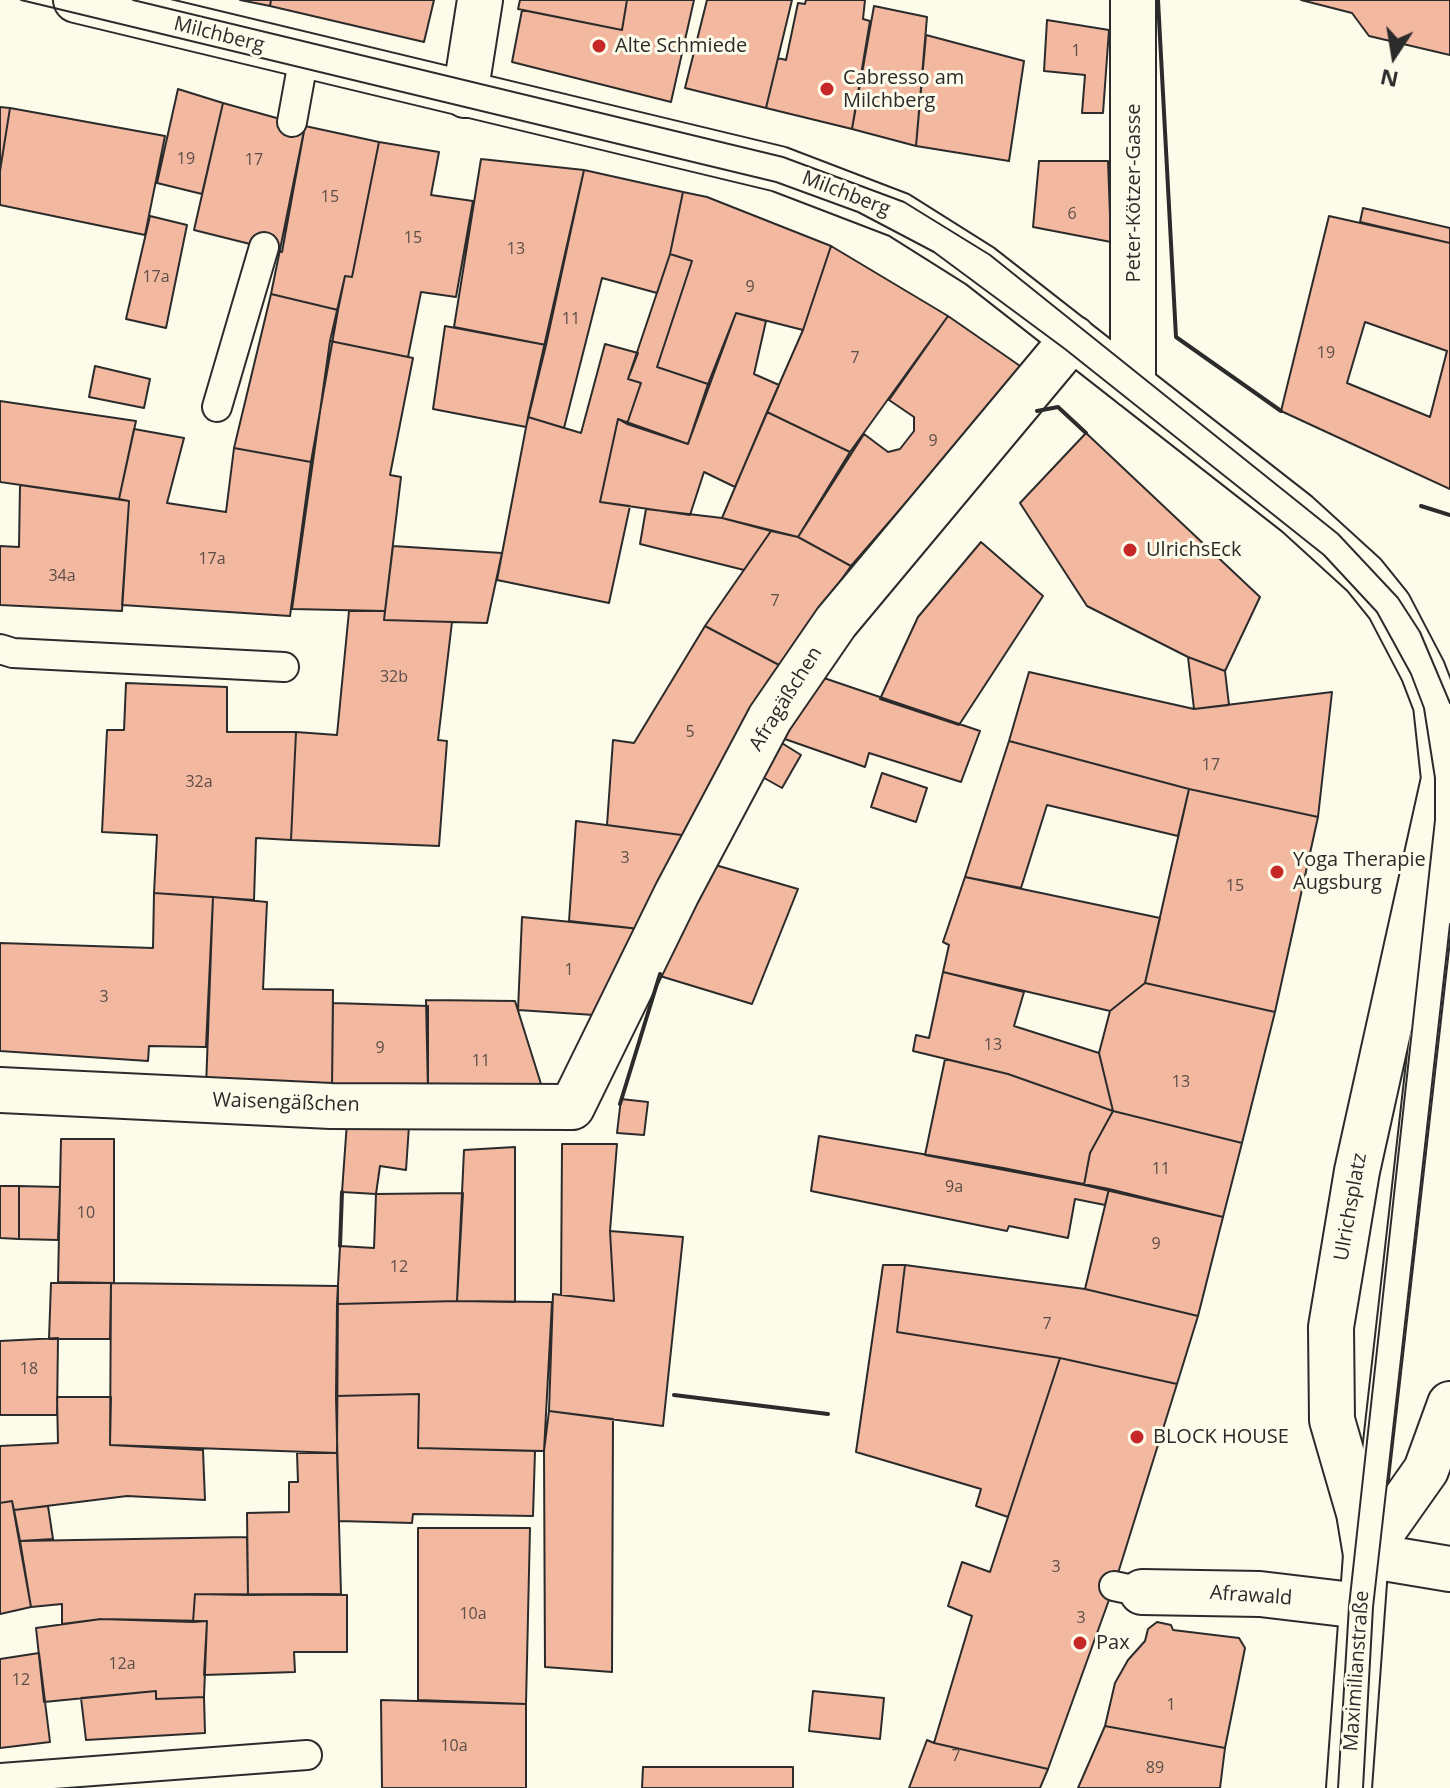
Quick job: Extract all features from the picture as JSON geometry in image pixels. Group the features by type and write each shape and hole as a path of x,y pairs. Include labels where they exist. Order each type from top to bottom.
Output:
{"street":[{"name":"Milchberg","path":"76,0 779,169 863,198 899,215 967,257 1297,514 1364,575 1408,638 1445,706"},
{"path":"465,95 480,0"},
{"name":"Peter-Kötzer-Gasse","path":"1133,0 1133,386"},
{"name":"Afragäßchen","path":"572,1107 677,893 770,718 836,622 1073,338"},
{"name":"Ulrichsplatz","path":"1366,1555 1359,1513 1332,1420 1331,1327 1357,1171 1444,779 1445,706"},
{"name":"Waisengäßchen","path":"0,1090 331,1106 572,1107"},
{"path":"1450,1404 1426,1470 1366,1555 1450,1569"},
{"name":"Maximilianstraße","path":"1349,1788 1366,1555"},
{"name":"Afrawald","path":"1128,1589 1260,1594 1361,1606"}],"lane":[{"path":"292,122 304,56"},
{"path":"217,407 264,247"},
{"path":"0,649 13,653 284,667"},
{"path":"1366,1555 1450,782 1445,706"},
{"path":"0,1778 307,1755"}],"building":[{"path":"240,0 271,0 270,6"},
{"path":"271,0 434,0 424,42 270,6"},
{"path":"520,0 627,0 622,30 518,9"},
{"name":"Alte Schmiede","path":"627,0 694,0 671,102 512,62 522,10 622,30"},
{"path":"707,0 792,0 766,108 685,88"},
{"path":"806,0 865,0 863,19 870,21 852,129 766,108 778,58 786,60 798,3 805,4"},
{"path":"1301,0 1450,0 1450,55 1369,36 1352,13"},
{"path":"874,6 927,17 916,146 852,129"},
{"path":"1047,20 1109,30 1103,113 1082,113 1085,75 1044,71"},
{"path":"926,35 1024,61 1009,161 916,146"},
{"path":"178,89 223,103 202,194 157,183"},
{"path":"223,103 305,126 282,252 194,230"},
{"path":"0,107 10,108 0,171"},
{"path":"10,108 165,136 145,235 0,205 0,171"},
{"path":"305,126 379,142 352,277 345,276 338,310 271,294"},
{"path":"379,142 439,152 431,195 473,201 456,297 421,292 408,357 330,341 345,276 352,277"},
{"path":"481,159 584,170 546,345 454,327"},
{"path":"1039,161 1108,161 1111,242 1033,227"},
{"path":"584,170 683,192 670,254 657,293 602,278 564,428 528,417"},
{"path":"683,192 707,197 831,246 803,330 736,313 708,384 657,367 692,261 670,254"},
{"path":"1363,208 1450,228 1450,243 1360,222"},
{"path":"150,216 187,225 166,328 126,319"},
{"path":"1329,216 1450,243 1450,489 1281,411","holes":["1365,322 1447,351 1430,417 1347,383"]},
{"path":"831,246 948,316 850,452 767,412 803,330"},
{"path":"670,254 692,261 657,367 708,384 688,444 627,424 641,383 628,379"},
{"path":"271,294 338,310 311,462 234,448"},
{"path":"736,313 766,321 754,374 779,385 735,487 704,472 690,515 600,502 618,419 688,444"},
{"path":"948,316 1023,368 851,566 798,537 864,434 888,452 900,449 914,431 914,417 889,400"},
{"path":"445,326 546,345 526,427 433,409"},
{"path":"330,341 413,358 390,475 401,477 385,611 292,609"},
{"path":"605,344 638,353 628,379 641,383 627,424 618,419 600,502 630,506 609,603 497,580 528,417 581,433"},
{"path":"95,366 150,379 144,408 89,397"},
{"path":"0,401 136,421 119,499 0,482"},
{"path":"767,412 850,452 798,537 722,518"},
{"path":"134,429 184,438 167,503 226,512 234,448 311,462 290,616 122,605 129,501 119,499"},
{"name":"UlrichsEck","path":"1086,433 1260,597 1225,671 1188,657 1087,606 1020,503"},
{"path":"20,485 129,501 122,611 0,605 0,546 19,547"},
{"path":"646,509 722,518 771,531 744,570 640,544"},
{"path":"771,531 798,537 851,566 781,666 705,626"},
{"path":"981,542 1043,596 959,725 880,699 918,617"},
{"path":"393,546 502,553 487,623 384,620"},
{"path":"349,611 385,611 384,620 452,622 438,740 447,741 439,846 291,840 296,732 337,735"},
{"path":"705,626 781,666 689,836 607,825 613,740 634,743"},
{"path":"1188,657 1225,671 1229,705 1194,709"},
{"path":"1029,672 1194,709 1332,692 1318,817 1189,789 1009,741"},
{"path":"818,676 980,731 961,782 869,753 865,767 779,737"},
{"path":"126,683 227,687 227,732 296,732 291,840 256,838 254,900 154,893 157,835 102,832 107,730 124,730"},
{"path":"777,740 801,755 782,788 757,774"},
{"path":"1009,741 1189,789 1178,836 1047,805 1021,888 965,877"},
{"path":"882,773 927,788 916,822 871,807"},
{"path":"1189,789 1318,817 1275,1012 1145,983"},
{"path":"576,821 689,836 640,929 569,921"},
{"path":"705,862 798,889 752,1004 660,976"},
{"path":"965,877 1160,918 1145,983 1110,1011 943,972 949,945 943,942"},
{"path":"154,893 213,897 206,1047 149,1046 148,1061 0,1051 0,943 153,948"},
{"path":"213,897 267,902 263,989 333,990 332,1090 206,1087"},
{"path":"522,917 640,929 594,1015 518,1010"},
{"path":"943,972 1024,992 1014,1026 1099,1053 1113,1111 1008,1074 913,1051 916,1035 929,1038"},
{"path":"1145,983 1275,1012 1242,1143 1113,1111 1099,1053 1110,1011"},
{"path":"426,1000 515,1001 541,1084 428,1090"},
{"path":"333,1003 428,1006 428,1090 332,1090"},
{"path":"945,1059 1008,1074 1113,1111 1090,1153 1084,1185 925,1155"},
{"path":"621,1099 648,1102 644,1135 617,1133"},
{"path":"1113,1111 1242,1143 1223,1217 1084,1185 1090,1153"},
{"path":"347,1122 409,1126 406,1170 380,1166 376,1194 342,1192"},
{"path":"819,1136 1109,1189 1105,1205 1075,1199 1068,1238 1009,1226 1007,1231 811,1191"},
{"path":"61,1139 114,1139 114,1283 58,1282"},
{"path":"562,1144 617,1144 610,1231 614,1301 561,1295"},
{"path":"515,1147 515,1302 457,1301 464,1150"},
{"path":"0,1186 19,1186 19,1239 0,1238"},
{"path":"19,1186 60,1187 58,1240 19,1239"},
{"path":"1109,1189 1223,1217 1198,1316 1085,1289"},
{"path":"463,1193 457,1301 337,1304 340,1246 374,1248 376,1194"},
{"path":"610,1231 683,1237 663,1426 549,1411 553,1294 614,1301"},
{"path":"883,1265 905,1265 897,1332 1060,1358 1008,1517 976,1506 981,1489 856,1452"},
{"path":"905,1265 1085,1289 1198,1316 1177,1384 1060,1358 897,1332"},
{"path":"51,1283 111,1283 110,1339 49,1339"},
{"path":"111,1283 338,1286 337,1453 110,1445"},
{"path":"552,1302 544,1451 418,1448 419,1394 336,1396 337,1304"},
{"path":"58,1338 57,1415 0,1415 0,1341"},
{"path":"1060,1358 1177,1384 1114,1586 1048,1769 934,1743 972,1616 948,1606 962,1562 990,1572"},
{"path":"419,1394 418,1448 535,1451 533,1516 413,1514 412,1523 339,1521 336,1396"},
{"path":"57,1397 111,1397 110,1445 203,1450 205,1500 127,1496 14,1510 12,1501 0,1503 0,1446 58,1443"},
{"path":"549,1411 613,1419 612,1672 545,1667 544,1451"},
{"path":"297,1453 337,1453 341,1594 248,1595 247,1513 289,1512 289,1482 298,1482"},
{"path":"12,1501 31,1607 0,1614 0,1503"},
{"path":"48,1506 53,1539 20,1541 14,1510"},
{"path":"418,1528 530,1528 526,1704 418,1700"},
{"path":"247,1537 248,1595 195,1594 193,1622 101,1619 62,1624 62,1604 31,1607 20,1541"},
{"path":"195,1594 347,1595 347,1652 294,1652 295,1672 204,1675 207,1621 193,1622"},
{"path":"101,1619 207,1621 204,1697 156,1699 156,1691 44,1702 36,1628"},
{"path":"1157,1622 1171,1625 1173,1630 1239,1638 1245,1648 1225,1748 1105,1726 1115,1683 1128,1660 1145,1641 1148,1629"},
{"path":"39,1653 50,1742 0,1748 0,1659"},
{"path":"156,1691 156,1699 204,1697 205,1733 86,1740 81,1698"},
{"path":"813,1691 884,1698 880,1739 809,1731"},
{"path":"381,1700 526,1704 526,1788 382,1788"},
{"path":"1105,1726 1225,1748 1220,1788 1078,1788"},
{"path":"927,1740 1048,1769 1040,1788 909,1788"},
{"path":"643,1767 793,1767 793,1788 642,1788"}],"tram line":[{"path":"21,0 776,182 858,212 934,252 1065,349 1324,555 1377,612 1411,674 1424,708 1435,778 1435,820 1349,1606 1338,1788"},
{"path":"133,0 783,157 904,202 990,255 1338,534 1398,598 1420,632 1450,703"},
{"path":"1363,1788 1373,1607 1450,924"}],"wall":[{"path":"1158,0 1176,337 1281,411"},
{"path":"1037,411 1058,407 1086,433"},
{"path":"1421,506 1450,515"},
{"path":"620,1104 660,974"},
{"path":"340,1246 342,1192"},
{"path":"674,1395 828,1414"}],"place":[{"name":"Alte Schmiede","path":"599,46"},
{"name":"Cabresso am Milchberg","path":"827,89"},
{"name":"UlrichsEck","path":"1130,550"},
{"name":"Yoga Therapie Augsburg","path":"1277,872"},
{"name":"BLOCK HOUSE","path":"1137,1437"},
{"name":"Pax","path":"1080,1643"}]}
